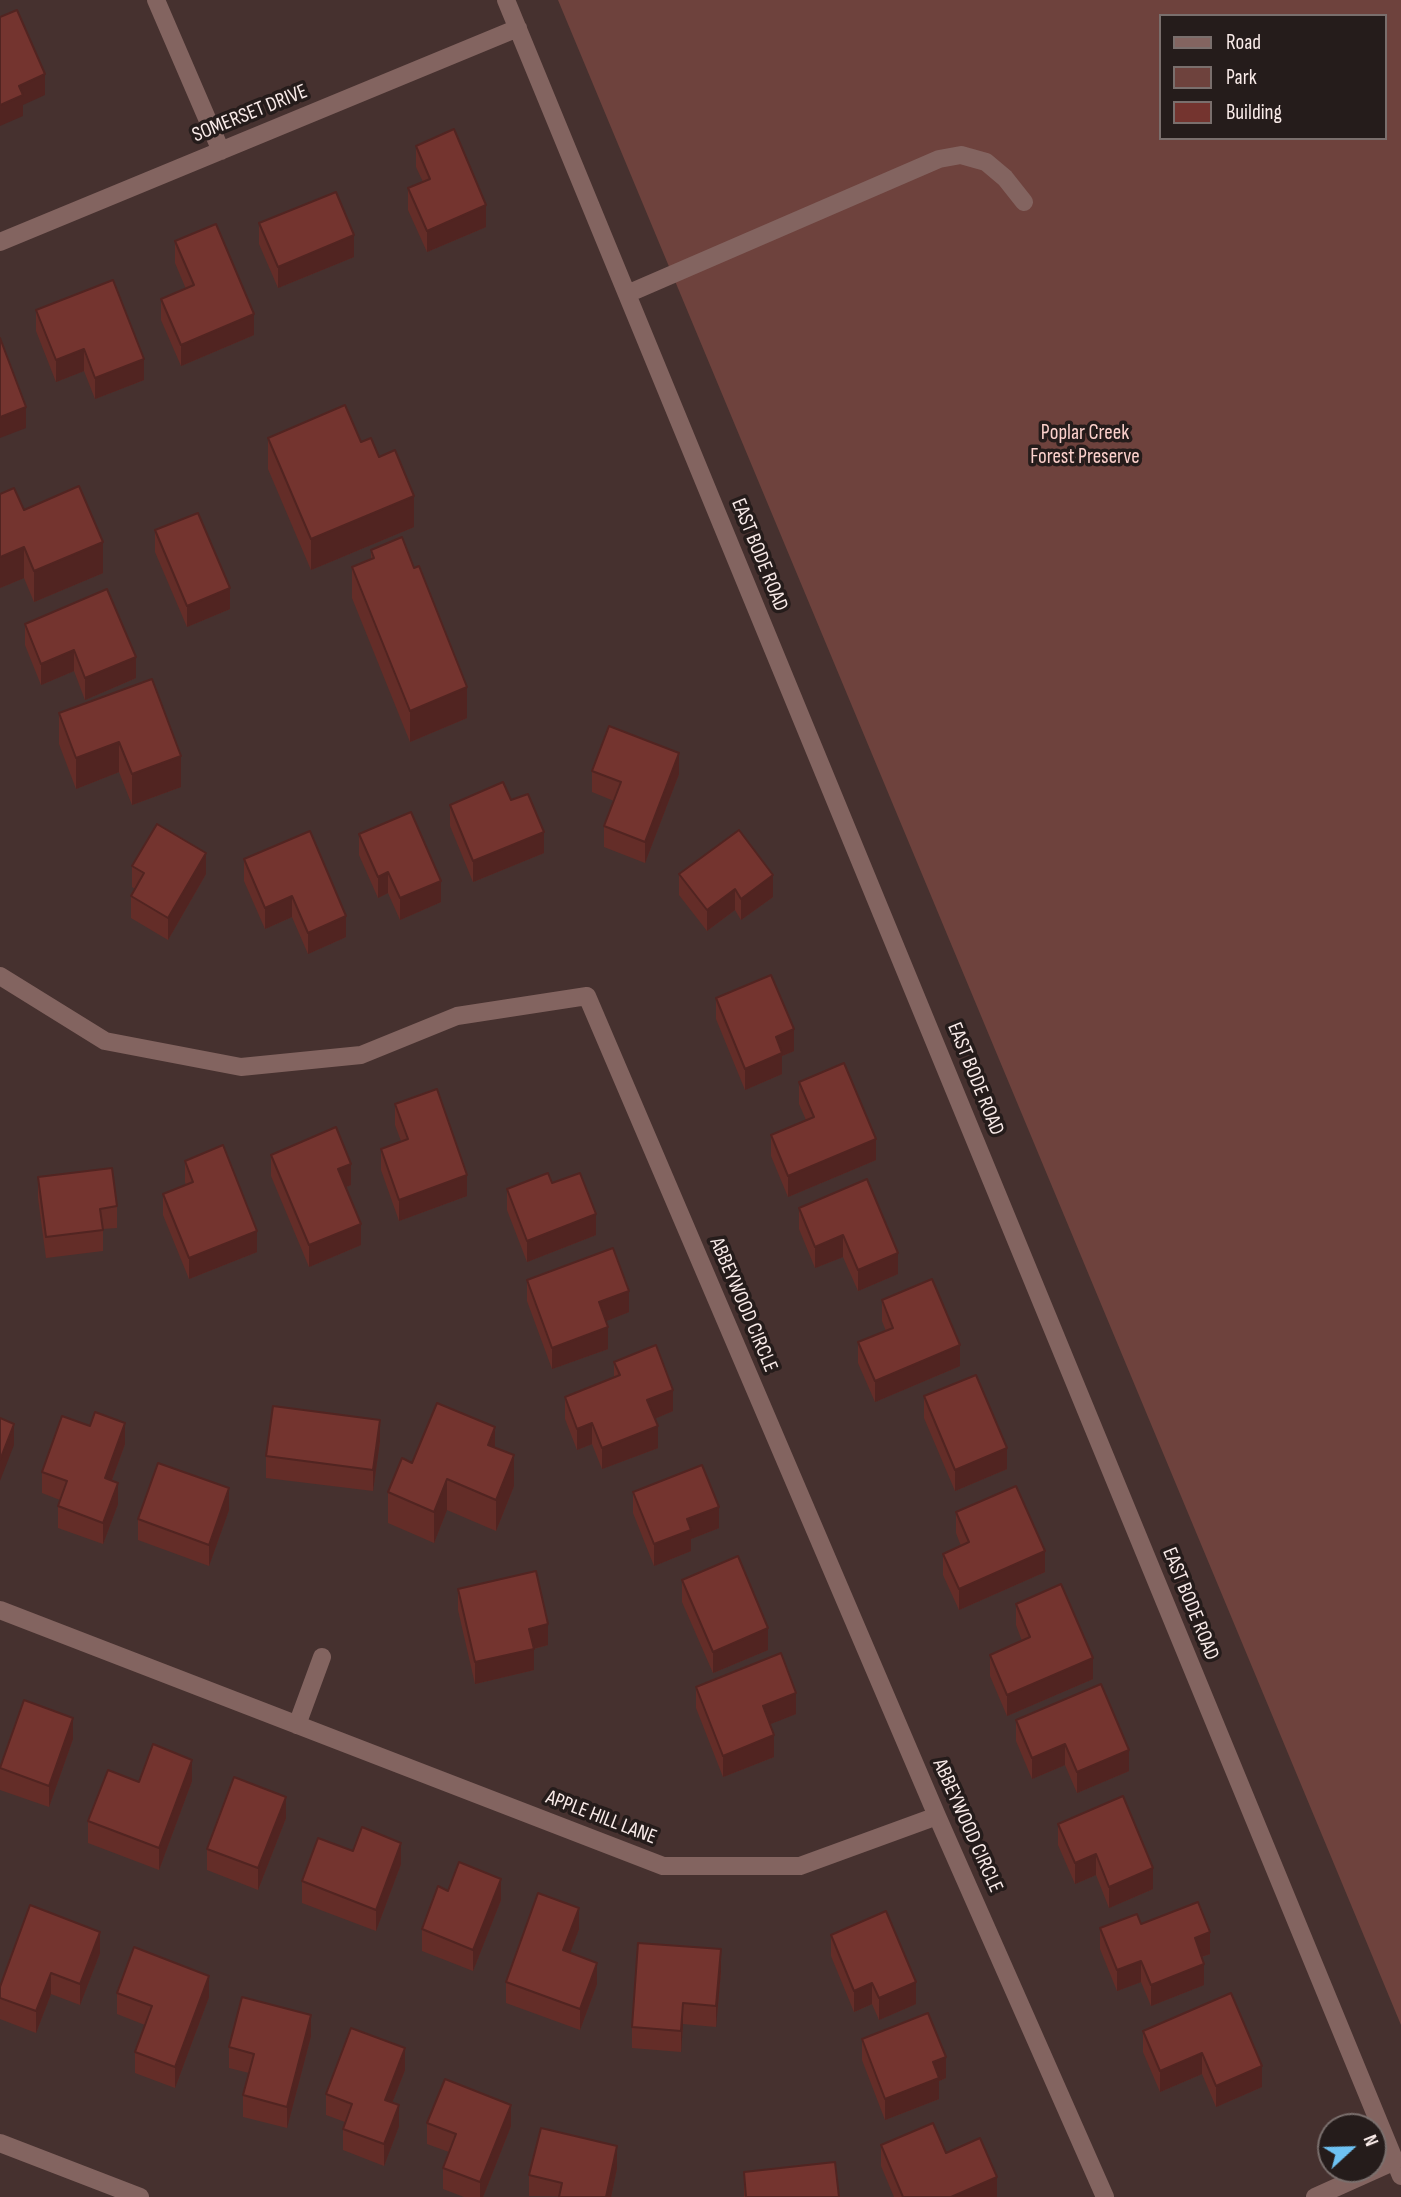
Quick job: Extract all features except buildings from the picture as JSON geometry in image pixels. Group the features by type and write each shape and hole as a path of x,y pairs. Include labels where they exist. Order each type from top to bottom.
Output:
{"street":[{"path":"156,0 221,151"},
{"name":"EAST BODE ROAD","path":"506,0 1398,2168"},
{"name":"SOMERSET DRIVE","path":"0,242 518,28"},
{"path":"626,294 939,159 961,155 986,162 1005,178 1024,202"},
{"name":"ABBEYWOOD CIRCLE","path":"0,976 105,1041 241,1067 361,1055 457,1016 587,996 937,1816 1105,2197"},
{"name":"APPLE HILL LANE","path":"0,1611 663,1866 800,1866 937,1816"},
{"path":"297,1725 322,1657"},
{"path":"0,2143 140,2197"},
{"path":"1315,2197 1398,2168"}],"green space":[{"name":"Poplar Creek Forest Preserve","path":"558,0 1401,0 1401,2025"}]}
